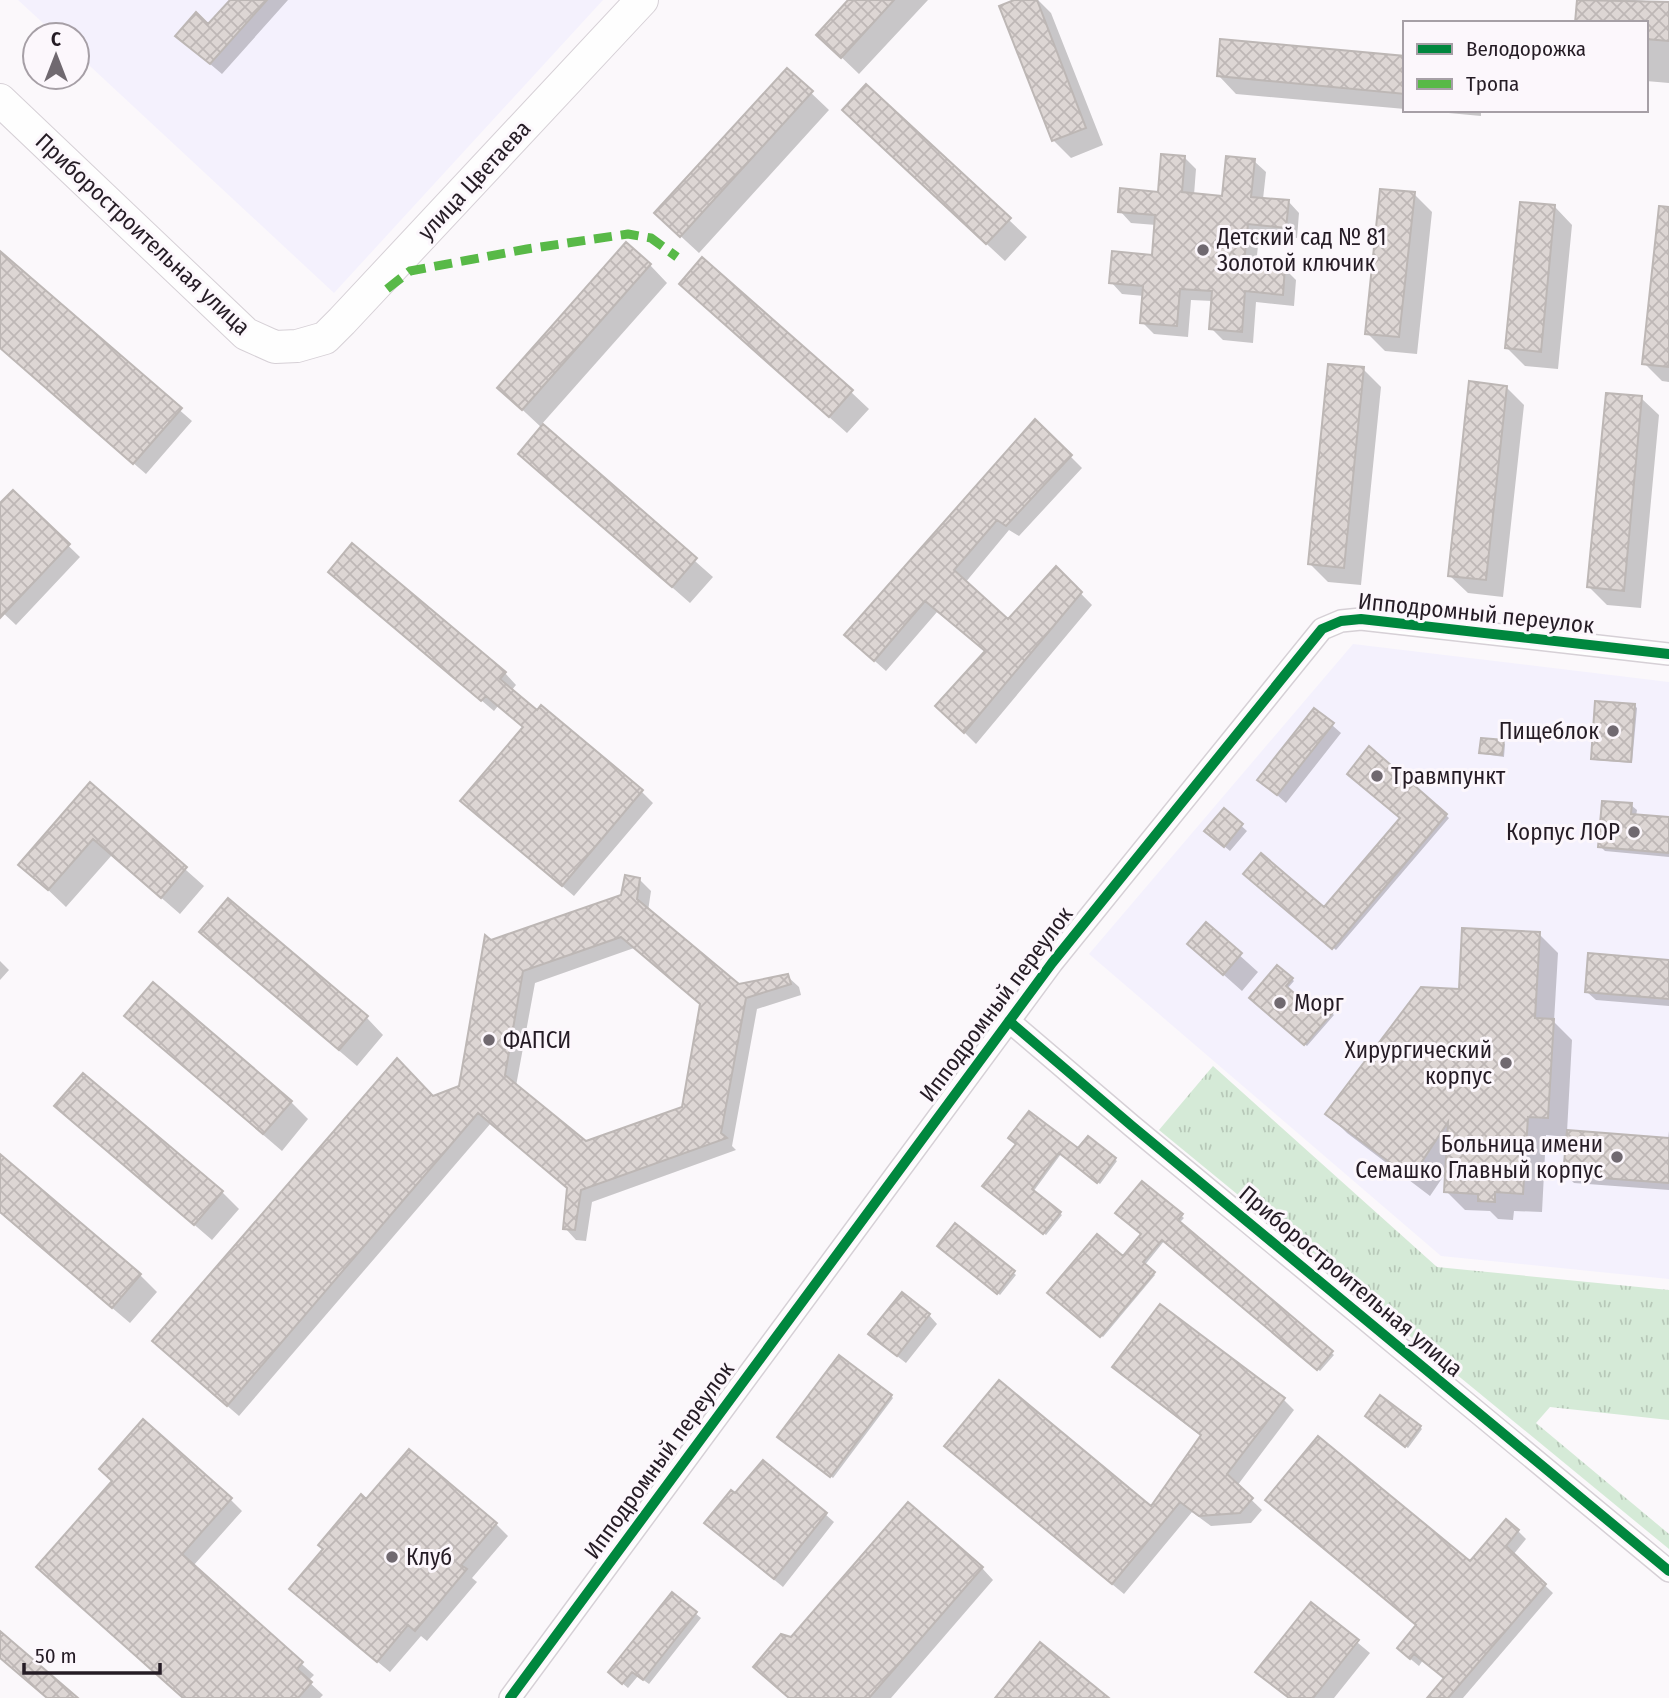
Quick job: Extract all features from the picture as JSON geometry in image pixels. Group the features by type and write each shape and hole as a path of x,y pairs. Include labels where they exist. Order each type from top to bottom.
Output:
{"main road":[{"name":"улица Цветаева","path":"297,346 325,338 342,321 642,0"},
{"name":"Приборостроительная улица","path":"0,100 246,334 275,347 297,346"}],"street":[{"name":"Ипподромный переулок","path":"510,1698 1073,935 1322,629 1341,621 1361,619 1669,654"},
{"name":"Приборостроительная улица","path":"1009,1021 1669,1571"}],"shaded area":[{"path":"18,0 603,0 334,293 91,67 91,21 41,21"},
{"path":"1353,644 1669,682 1669,1279 1441,1256 1089,954"}],"green space":[{"path":"1213,1066 1437,1267 1669,1290 1669,1420 1550,1407 1536,1423 1669,1534 1669,1549 1159,1130"}],"building":[{"path":"230,0 267,0 210,64 175,36 196,12 208,24"},
{"path":"848,0 894,0 841,58 816,35"},
{"path":"1014,0 1037,0 1086,128 1052,141 999,6"},
{"path":"1577,0 1669,2 1669,41 1648,39 1648,21 1575,21"},
{"path":"1220,39 1403,56 1403,94 1217,76"},
{"path":"787,68 813,91 680,237 654,213"},
{"path":"866,84 1011,218 986,244 842,110"},
{"path":"1161,154 1185,156 1182,192 1222,196 1226,156 1255,159 1251,197 1289,200 1286,228 1248,224 1244,263 1285,267 1283,295 1245,291 1242,332 1209,329 1212,291 1180,289 1177,326 1140,323 1143,286 1109,283 1112,251 1152,255 1155,215 1118,212 1120,188 1158,192"},
{"path":"1380,189 1415,192 1399,337 1365,334"},
{"path":"1520,202 1555,205 1541,352 1505,348"},
{"path":"1659,206 1669,207 1669,367 1642,364"},
{"path":"626,242 651,264 522,410 497,388"},
{"path":"0,251 182,408 133,464 0,348"},
{"path":"702,257 853,390 829,417 679,284"},
{"path":"1328,364 1364,367 1344,568 1308,564"},
{"path":"1469,381 1507,386 1486,580 1448,576"},
{"path":"1606,393 1642,396 1624,591 1587,587"},
{"path":"1035,419 1072,455 1006,526 997,520 954,570 1008,619 1056,566 1082,592 964,733 935,706 985,651 925,601 874,661 844,635"},
{"path":"543,424 697,558 672,587 518,454"},
{"path":"13,490 70,544 0,618 0,503"},
{"path":"352,543 506,672 500,679 537,710 541,705 643,790 562,886 460,801 523,727 486,696 481,701 328,572"},
{"name":"Пищеблок","path":"1595,701 1635,704 1631,762 1591,759"},
{"path":"1314,708 1334,723 1277,795 1257,780"},
{"path":"1481,738 1504,740 1502,755 1479,753"},
{"path":"1369,746 1447,814 1332,949 1243,874 1261,853 1324,907 1400,818 1347,774"},
{"path":"90,782 187,867 161,898 93,839 48,890 18,865"},
{"name":"Корпус ЛОР","path":"1602,801 1632,803 1631,814 1669,817 1669,853 1598,847"},
{"path":"1224,808 1243,824 1224,847 1204,831"},
{"path":"625,875 640,878 637,899 739,984 788,974 791,984 746,998 721,1133 727,1138 581,1190 575,1230 563,1229 567,1188 478,1113 227,1406 152,1341 397,1058 433,1096 459,1086 485,935 491,940 621,895","holes":["621,937 700,1004 682,1107 586,1141 505,1075 523,971"]},
{"path":"228,898 368,1016 339,1050 199,932"},
{"path":"1206,922 1242,953 1223,975 1187,944"},
{"path":"1462,928 1540,932 1535,1018 1554,1019 1548,1118 1528,1117 1523,1194 1495,1192 1495,1202 1478,1201 1478,1194 1444,1192 1448,1122 1411,1178 1325,1114 1421,987 1459,989"},
{"path":"1588,953 1669,960 1669,999 1585,992"},
{"name":"Морг","path":"1277,965 1293,978 1286,986 1310,1007 1317,998 1333,1012 1304,1045 1249,998"},
{"path":"153,982 292,1101 263,1134 124,1016"},
{"path":"83,1073 223,1191 194,1225 54,1106"},
{"path":"1029,1111 1078,1148 1088,1136 1116,1158 1097,1183 1059,1153 1032,1189 1061,1212 1043,1234 982,1186 1016,1144 1008,1138"},
{"name":"Больница имени Семашко Главный корпус","path":"1567,1130 1669,1138 1669,1183 1563,1175"},
{"path":"0,1154 141,1274 112,1308 0,1212"},
{"path":"1142,1181 1183,1214 1178,1220 1333,1351 1317,1370 1162,1240 1143,1262 1155,1272 1100,1337 1047,1293 1097,1234 1123,1256 1141,1234 1115,1213"},
{"path":"955,1223 1015,1271 997,1294 937,1246"},
{"path":"902,1292 930,1314 897,1356 868,1334"},
{"path":"1160,1304 1285,1398 1227,1474 1253,1498 1240,1513 1199,1516 1180,1502 1112,1584 944,1446 999,1380 1151,1506 1201,1435 1112,1367"},
{"path":"839,1355 892,1395 830,1477 777,1437"},
{"path":"1380,1395 1421,1426 1405,1447 1365,1416"},
{"path":"143,1419 232,1498 182,1554 303,1662 297,1669 312,1682 298,1698 183,1698 36,1567 112,1481 99,1469"},
{"path":"1318,1436 1470,1561 1506,1519 1519,1530 1506,1546 1546,1584 1448,1698 1427,1698 1444,1678 1414,1654 1410,1659 1397,1648 1416,1625 1265,1500"},
{"name":"Клуб","path":"409,1449 497,1523 461,1565 467,1569 415,1631 408,1625 377,1662 289,1589 323,1549 318,1545 361,1494 366,1499"},
{"path":"763,1460 827,1513 774,1579 704,1523 731,1490 735,1493"},
{"path":"908,1502 983,1567 869,1698 789,1698 753,1667 781,1634 791,1637"},
{"path":"672,1592 697,1612 643,1680 632,1672 622,1684 608,1672"},
{"path":"1311,1602 1359,1640 1313,1698 1289,1698 1255,1672"},
{"path":"0,1631 78,1698 47,1698 0,1658"},
{"path":"1040,1642 1109,1698 995,1698"}],"marked path":[{"path":"387,289 410,271 527,249 628,234 651,238 677,257"}],"cycle path":[{"path":"510,1698 1052,963 1322,629 1341,621 1361,619 1669,654"},
{"path":"1009,1021 1669,1571"}],"place":[{"name":"Детский сад № 81 Золотой ключик","path":"1203,250"},
{"name":"Пищеблок","path":"1613,731"},
{"name":"Травмпункт","path":"1377,776"},
{"name":"Корпус ЛОР","path":"1634,832"},
{"name":"Морг","path":"1280,1003"},
{"name":"ФАПСИ","path":"489,1040"},
{"name":"Хирургический корпус","path":"1506,1063"},
{"name":"Больница имени Семашко Главный корпус","path":"1617,1157"},
{"name":"Клуб","path":"392,1557"}]}
